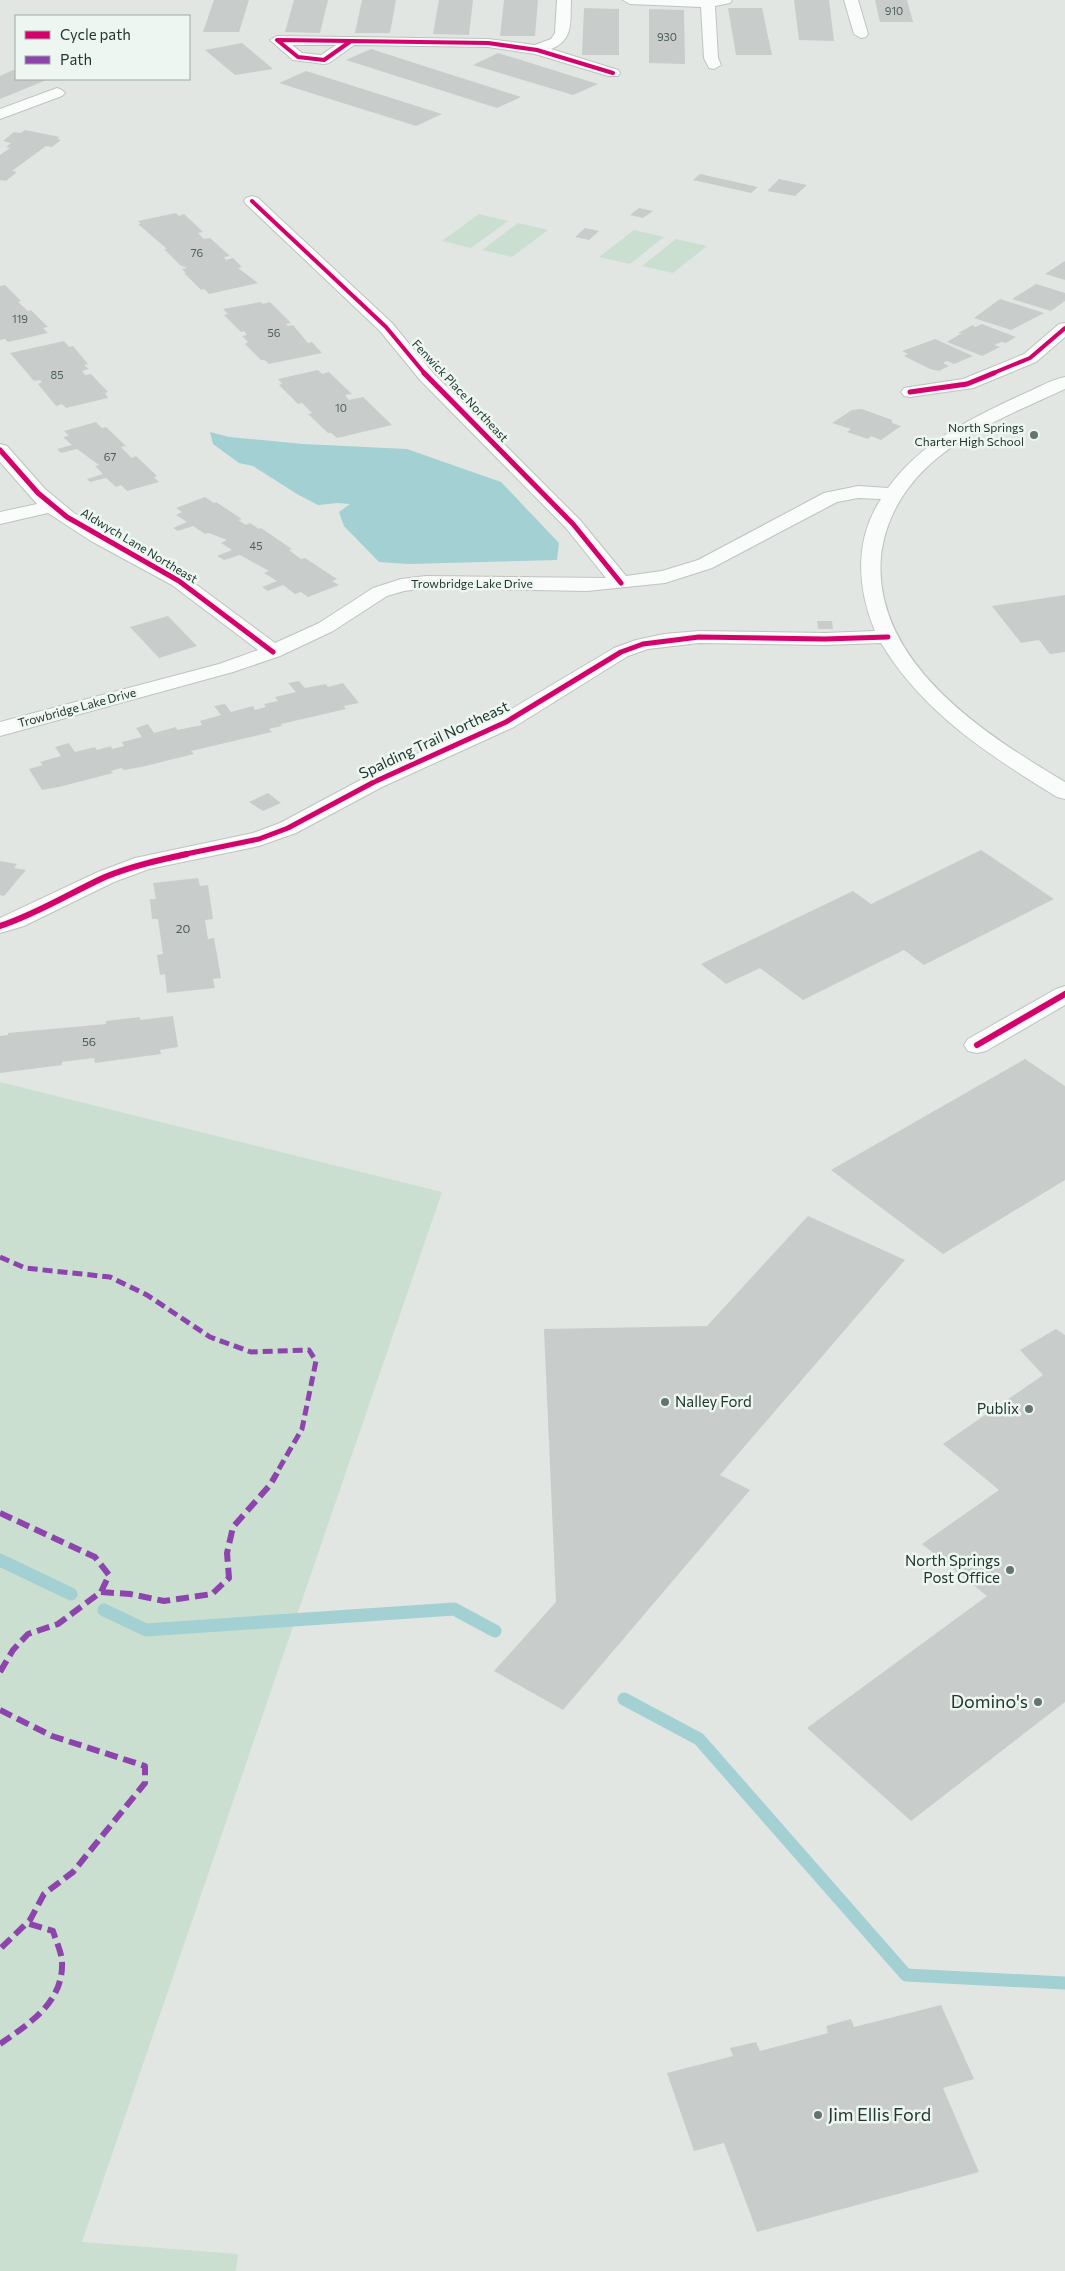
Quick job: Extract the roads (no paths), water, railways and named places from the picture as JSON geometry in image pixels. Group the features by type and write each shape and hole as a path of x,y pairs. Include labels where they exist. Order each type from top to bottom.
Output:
{"street":[{"path":"537,50 556,42 562,33 564,0"},
{"path":"630,0 708,3 726,0"},
{"path":"851,0 861,34"},
{"path":"708,3 711,58 714,65"},
{"path":"351,41 488,43 537,50 613,73"},
{"path":"0,114 57,93"},
{"name":"Fenwick Place Northeast","path":"252,201 386,327 427,377 573,524 621,583"},
{"path":"910,392 967,384 1030,358 1065,328"},
{"path":"1065,382 963,432 921,462 892,494 876,527 869,564 873,599 888,637 933,697 988,744 1065,792"},
{"name":"Aldwych Lane Northeast","path":"0,450 28,484 52,506 78,524 178,581 229,616 273,652"},
{"name":"Trowbridge Lake Drive","path":"0,729 226,668 273,652 326,627 380,592 401,585 426,582 621,583 665,576 705,564 831,497 858,492 892,494"},
{"path":"0,518 52,506"},
{"name":"Spalding Trail Northeast","path":"0,926 16,922 106,877 143,864 259,838 288,828 374,782 506,722 621,652 643,644 699,637 825,639 888,637"},
{"path":"977,1045 1065,994"}],"water":[{"path":"210,432 229,437 303,444 407,449 501,482 559,543 557,560 409,564 379,562 344,526 339,512 350,504 318,505 253,466 239,463 213,444"}],"waterway":[{"path":"0,1560 71,1594"},
{"path":"104,1610 146,1630 454,1609 495,1631"},
{"path":"624,1699 699,1739 906,1975 1065,1983"}],"place":[{"name":"North Springs Charter High School","path":"1034,435"},
{"name":"Nalley Ford","path":"665,1402"},
{"name":"Publix","path":"1029,1409"},
{"name":"North Springs Post Office","path":"1010,1570"},
{"name":"Domino's","path":"1038,1702"},
{"name":"Jim Ellis Ford","path":"818,2115"}]}
